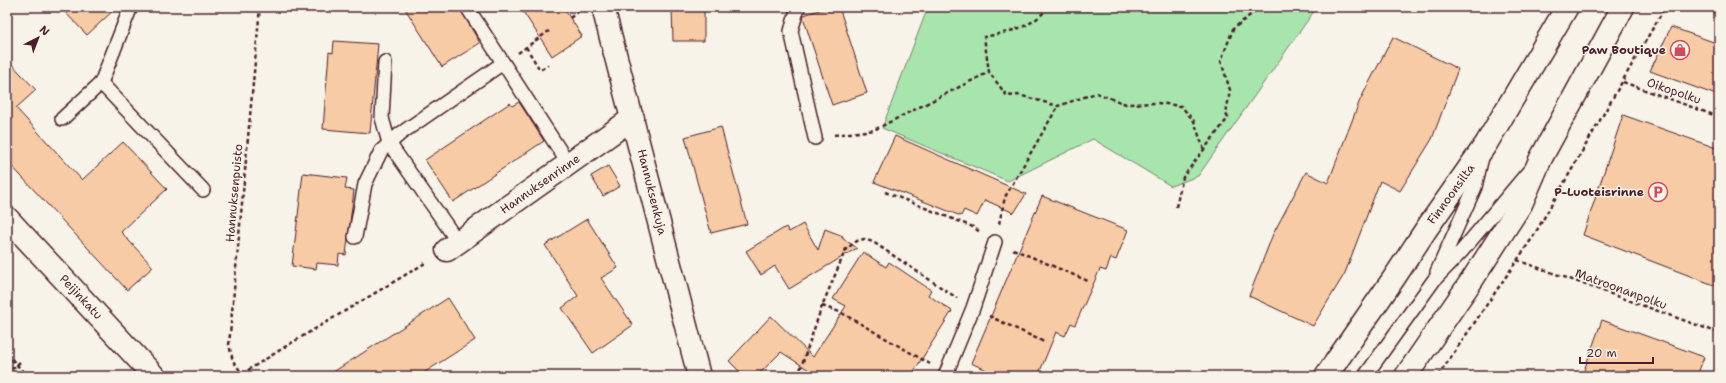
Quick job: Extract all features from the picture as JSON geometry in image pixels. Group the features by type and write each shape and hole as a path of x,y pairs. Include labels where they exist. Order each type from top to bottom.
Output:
{"main road":[{"name":"Finnoonsilta","path":"1326,376 1486,144 1567,7"},
{"path":"1406,376 1472,280 1521,204 1541,158 1623,7"},
{"name":"Hannuksenkuja","path":"601,10 633,118 699,376"},
{"name":"Hannuksenrinne","path":"453,246 633,118"},
{"name":"Peijinkatu","path":"7,218 154,376"}],"lane":[{"path":"467,7 568,163"},
{"path":"798,7 791,31 815,138"},
{"path":"62,120 101,83 130,9"},
{"path":"385,62 382,118 389,143 453,246"},
{"path":"355,237 364,184 381,151 400,134 503,63"},
{"path":"101,83 203,190"},
{"path":"1434,280 1475,187 1486,144"},
{"path":"1365,376 1434,280 1461,252 1541,158"},
{"path":"945,375 973,308 995,242"}],"path":[{"name":"Hannuksenpuisto","path":"243,375 234,361 229,345 260,7"},
{"path":"570,18 583,7"},
{"path":"1048,7 1045,12 1020,29 984,37 989,72 1007,96 1019,95 1058,106 1096,93 1126,104 1158,103 1181,106 1194,121 1204,150"},
{"path":"1176,207 1184,177 1228,118 1226,114 1230,90 1221,61 1233,29 1260,7"},
{"path":"1438,376 1533,237 1665,7"},
{"path":"503,63 549,31"},
{"path":"526,47 540,70 548,65"},
{"path":"815,138 874,130 989,72"},
{"name":"Oikopolku","path":"1623,82 1719,117"},
{"path":"995,242 1005,197 1058,106"},
{"path":"885,192 973,227 995,242 1088,281"},
{"path":"798,376 822,306 846,249 857,241 864,239 873,242 973,308 1046,343"},
{"path":"243,375 294,341 453,246"},
{"name":"Matroonanpolku","path":"1518,260 1719,333"},
{"path":"822,306 840,312 945,375"},
{"path":"7,354 27,376"},
{"path":"7,374 20,362"}],"green space":[{"path":"928,7 1317,7 1198,176 1171,186 1093,139 1008,181 882,128"}],"building":[{"path":"60,7 117,7 87,35"},
{"path":"404,7 459,7 480,43 442,67"},
{"path":"520,7 563,7 582,36 552,56"},
{"path":"672,7 704,7 704,41 673,41"},
{"path":"828,7 839,7 867,93 832,105 803,17 804,15"},
{"path":"1671,27 1719,44 1719,96 1650,71"},
{"path":"1393,37 1458,69 1432,139 1400,191 1380,181 1345,273 1313,326 1249,296 1273,234 1306,172 1328,183 1360,100"},
{"path":"334,41 378,44 370,133 323,129 329,52 333,53"},
{"path":"7,59 36,90 16,108 82,180 123,142 167,189 121,232 153,267 127,290 7,161"},
{"path":"519,102 544,141 453,202 425,160 510,103 512,106"},
{"name":"P-Luoteisrinne","path":"1623,115 1719,149 1719,287 1583,235"},
{"path":"721,127 747,224 711,233 685,137"},
{"path":"895,136 1026,194 1014,213 985,200 977,216 964,210 961,216 874,182"},
{"path":"608,166 620,186 603,196 591,176"},
{"path":"303,173 347,178 345,189 354,190 346,255 339,254 338,265 317,263 316,269 292,266"},
{"path":"1042,196 1128,230 1116,260 1111,258 1106,271 1100,269 1075,325 1071,323 1065,336 1056,332 1038,376 1000,376 971,363"},
{"path":"587,219 618,268 601,278 633,325 593,353 562,308 578,296 545,245"},
{"path":"803,224 818,250 825,229 843,236 842,238 857,248 789,289 775,266 761,275 746,251 786,227 789,232"},
{"path":"863,252 886,267 889,262 931,290 928,295 952,311 911,376 818,376 781,352 757,376 744,376 729,361 771,316 813,357 846,306 833,299"},
{"path":"448,298 475,340 419,376 327,376"},
{"path":"1602,320 1704,357 1697,376 1582,376"}],"place":[{"name":"Paw Boutique","path":"1680,50"},
{"name":"P-Luoteisrinne","path":"1658,192"}]}
